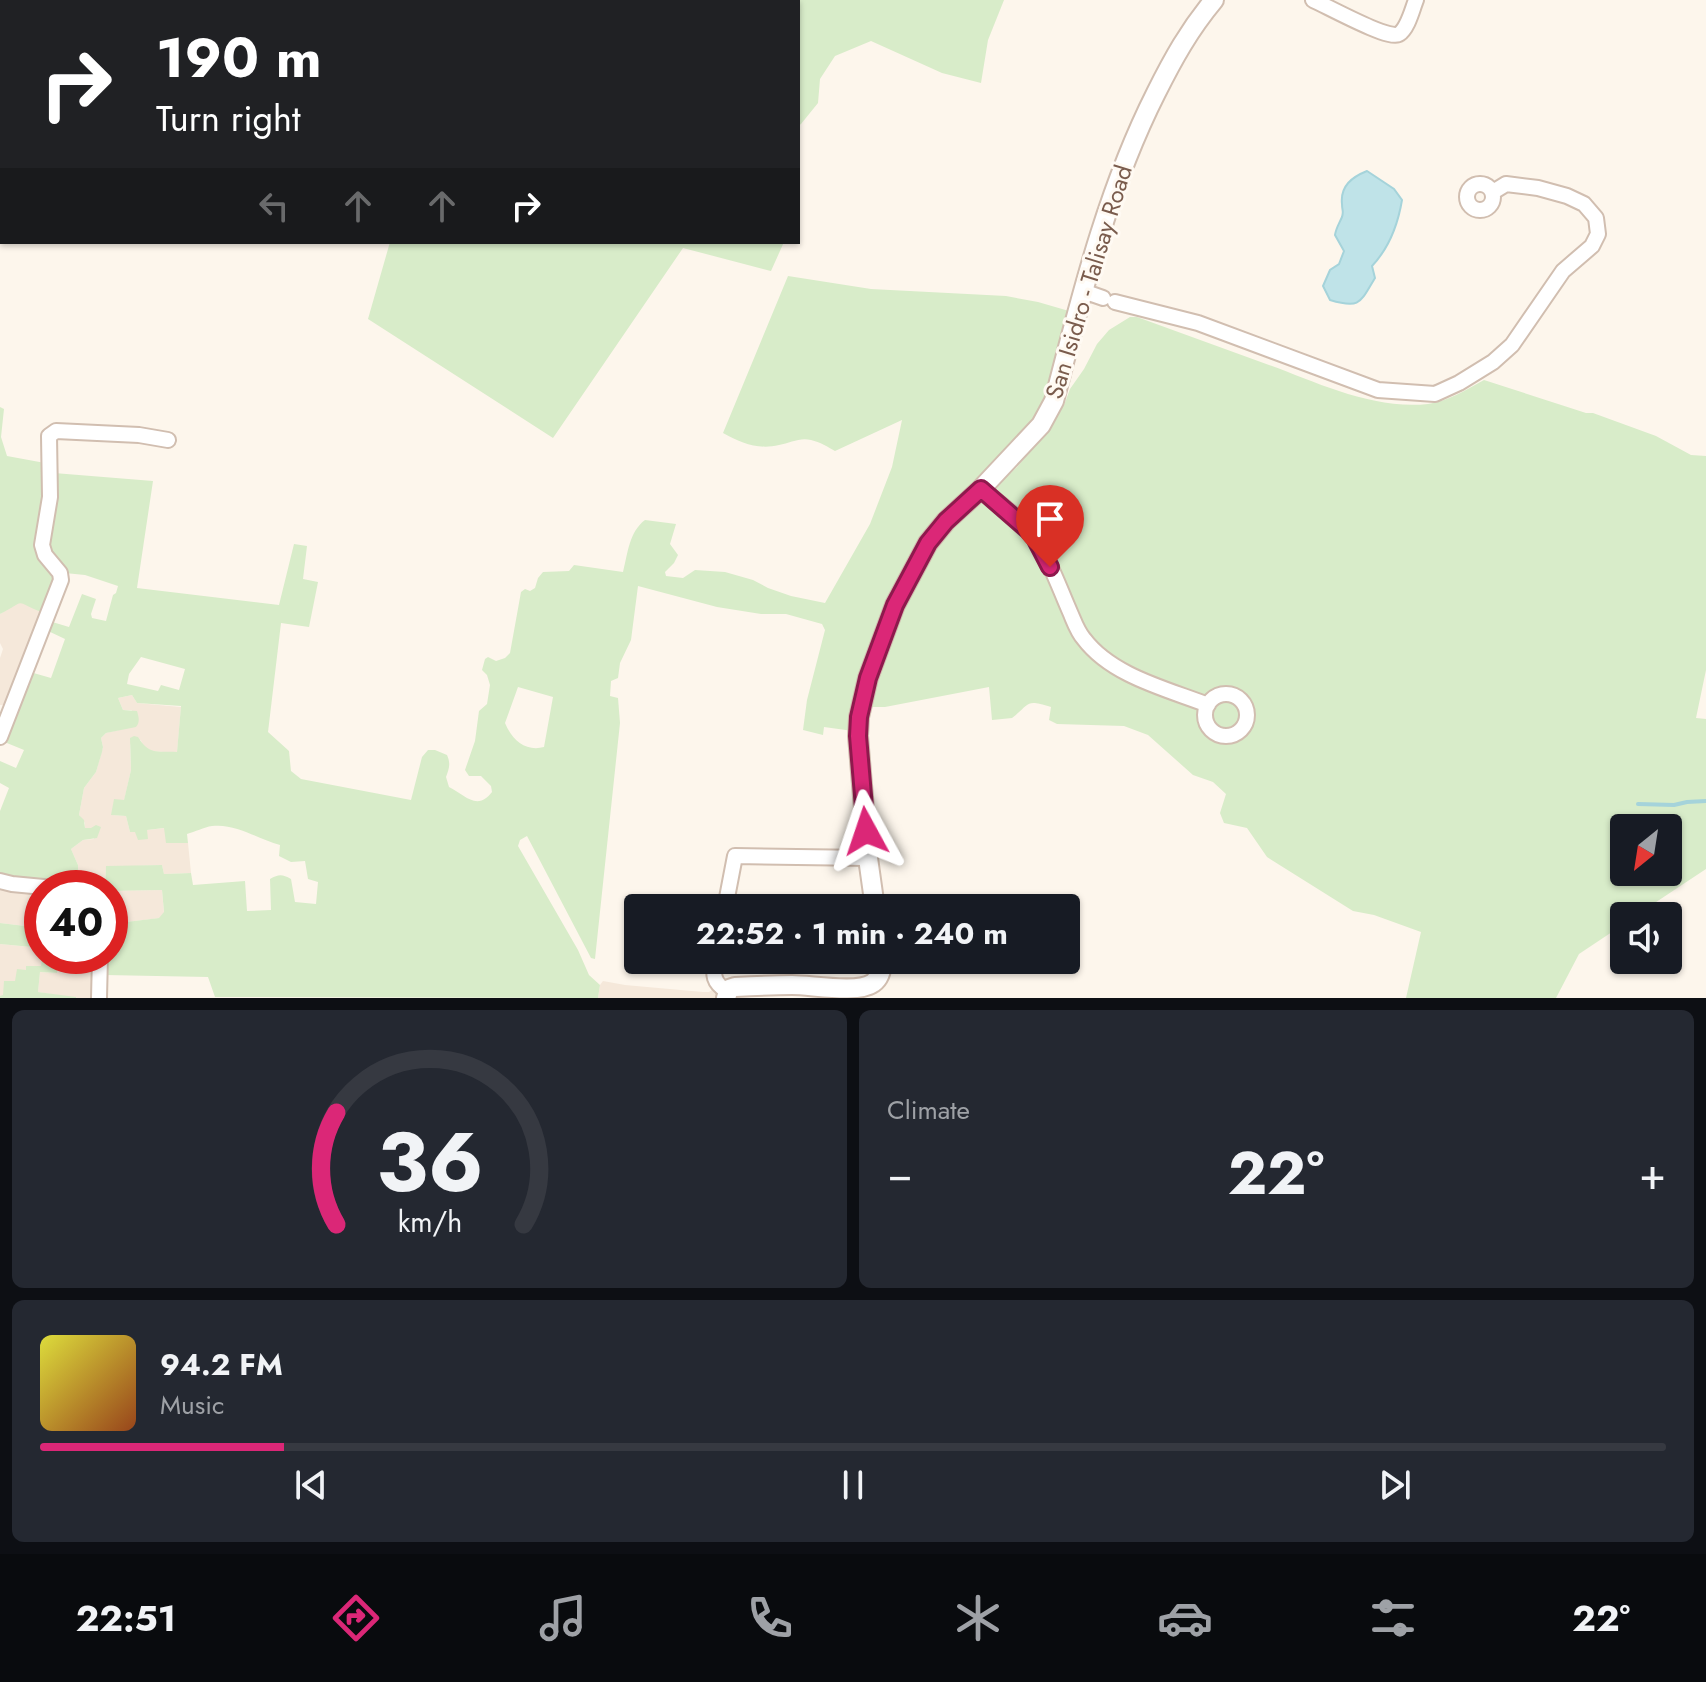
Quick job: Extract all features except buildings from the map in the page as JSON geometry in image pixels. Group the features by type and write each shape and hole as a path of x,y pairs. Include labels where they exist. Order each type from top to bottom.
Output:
{"street":[{"name":"San Isidro - Talisay Road","path":"873,894 858,736 859,717 868,678 895,605 928,543 1020,448 1049,413 1103,225 1141,123 1185,38 1214,0"},
{"path":"1313,0 1393,36 1404,29 1416,0"},
{"path":"1083,291 1198,323 1378,390 1435,394 1493,362 1512,345 1563,271 1592,246 1598,234 1596,218 1584,204 1567,196 1506,184 1493,192"},
{"path":"0,737 61,580 60,573 45,555 42,545 50,497 49,436 56,431 139,435 168,440"},
{"path":"981,489 1035,538 1077,629 1092,648 1131,675 1208,705"},
{"path":"728,894 735,856 868,858"},
{"path":"0,881 24,885"},
{"path":"99,998 100,974"},
{"path":"713,974 715,982 726,995 735,987 859,987 871,984 880,974"}],"shaded area":[{"path":"23,602 47,615 6,705 0,705 0,658 3,649 0,643 0,614"},
{"path":"132,695 137,703 181,707 177,753 150,751 141,740 130,744 131,770 124,801 112,815 126,816 130,832 165,828 167,843 188,843 191,873 164,874 162,865 78,870 71,849 83,840 94,839 91,828 85,828 79,815 84,788 96,772 103,747 101,738 106,733 123,729 132,710 123,710 118,698"},
{"path":"0,883 24,886 24,926 0,923"},
{"path":"162,890 164,913 160,918 128,922 128,891"},
{"path":"0,944 24,946 24,972 0,996"},
{"path":"40,974 98,974 97,998 38,992"},
{"path":"603,981 703,992 717,987 724,998 598,998"}],"green space":[{"path":"800,0 1004,0 988,40 981,83 942,73 871,41 835,56 820,79 818,103 801,124"},
{"path":"389,244 783,244 771,271 683,248 553,438 368,319"},
{"path":"788,276 871,289 1006,296 1069,311 1045,411 929,531 853,731 824,727 823,735 803,730 807,700 825,630 822,624 786,614 761,614 717,607 638,586 631,640 620,663 618,678 611,681 610,696 618,698 620,723 595,959 591,958 527,836 520,840 518,846 578,950 589,975 600,985 598,998 215,997 208,977 105,975 128,974 128,922 159,918 164,912 162,890 128,891 128,870 106,870 106,866 162,865 164,874 191,873 193,885 245,881 247,911 271,910 270,879 283,875 291,879 295,902 316,904 318,882 308,879 305,861 291,862 279,856 280,845 221,826 187,834 188,843 166,843 164,828 147,830 148,839 138,840 135,832 130,832 126,816 111,815 114,799 124,800 131,770 130,738 138,737 154,751 177,752 181,706 137,703 132,695 118,698 123,710 137,711 139,720 136,727 106,733 101,738 103,747 96,772 84,788 79,815 84,820 85,828 101,827 97,838 83,840 71,849 78,870 24,870 24,880 0,877 0,811 9,788 0,783 0,761 16,768 24,750 2,741 30,672 51,678 65,639 46,630 49,621 69,627 82,594 96,599 92,618 106,621 118,586 85,575 65,573 47,548 54,473 153,481 137,588 279,605 294,544 307,546 303,579 318,582 309,627 281,623 268,732 289,751 291,771 301,779 411,800 422,757 428,750 435,750 447,755 449,787 465,797 481,801 492,792 491,786 481,776 469,776 465,770 475,741 479,711 487,704 490,685 482,670 488,657 496,661 510,653 521,592 535,588 543,572 569,571 574,565 623,572 632,537 645,520 676,524 670,544 678,555 665,572 666,576 683,578 695,570 725,572 791,596 825,603 870,524 892,467 902,420 835,451 807,439 771,446 743,443 723,433","holes":["141,657 185,669 179,690 161,685 158,691 127,684 129,674","518,687 553,697 544,747 531,748 520,743 505,723"]},
{"path":"1130,317 1137,317 1326,387 1366,399 1407,405 1435,403 1484,380 1593,413 1656,436 1691,455 1706,456 1706,670 1696,718 1706,719 1706,869 1682,885 1682,814 1610,814 1610,886 1680,886 1656,902 1610,902 1610,933 1579,954 1556,998 1406,998 1421,932 1353,911 1267,857 1247,828 1224,823 1220,813 1226,794 1213,782 1193,775 1148,735 1124,726 1057,724 1049,720 1051,707 1037,703 1029,704 1012,718 992,720 989,687 885,707 866,707 900,607 943,534 1017,467 1051,427 1097,344 1109,330"},
{"path":"0,407 4,409 1,437 7,456 45,463 42,518 56,577 41,612 20,603 0,614"},
{"path":"0,923 24,926 24,946 0,944"},
{"path":"17,969 24,970 24,974 40,974 38,992 76,998 0,998 4,981 15,981"}],"water":[{"path":"1367,171 1394,189 1402,200 1388,244 1372,266 1375,278 1366,293 1353,304 1340,303 1330,300 1323,286 1330,270 1339,264 1344,251 1335,235 1343,215 1343,192 1352,179"}],"waterway":[{"path":"1638,804 1674,805 1706,801"}],"route":[{"path":"866,831 858,736 863,697 895,605 928,543 946,521 981,489 1028,530 1050,567"}]}
